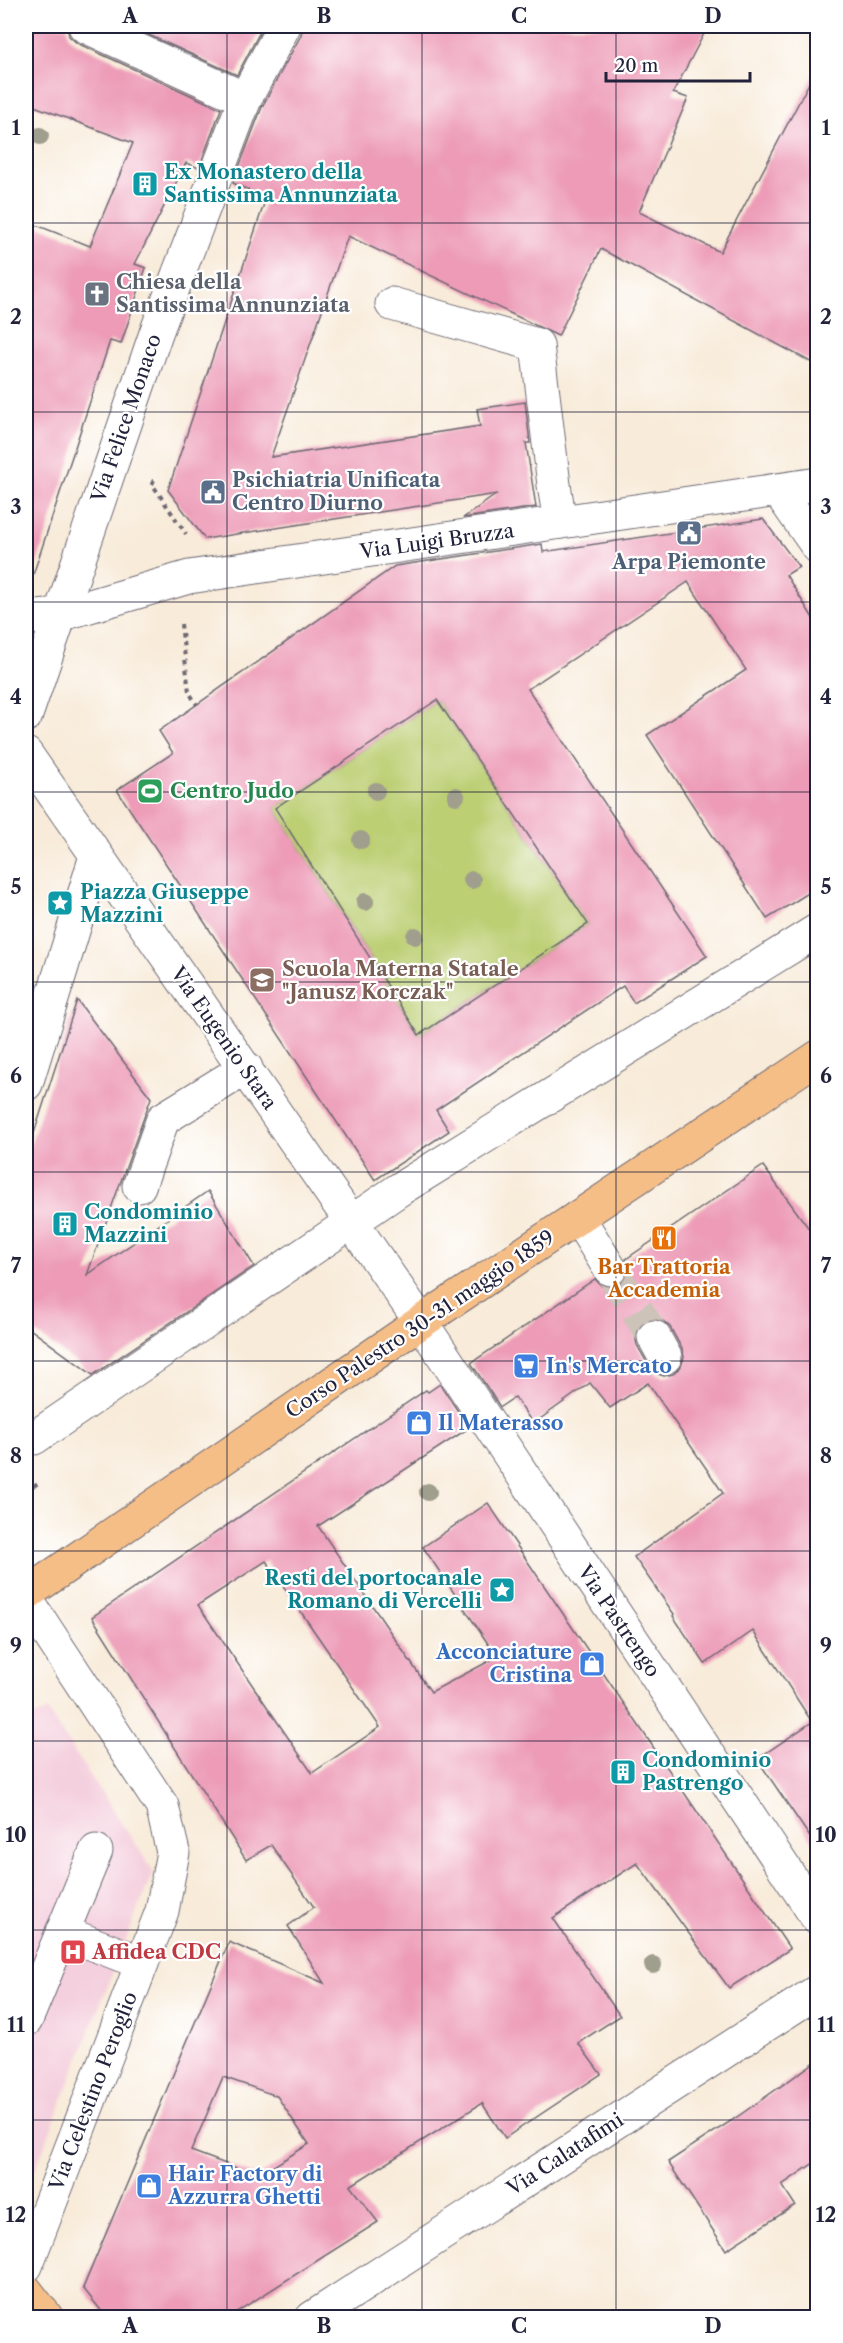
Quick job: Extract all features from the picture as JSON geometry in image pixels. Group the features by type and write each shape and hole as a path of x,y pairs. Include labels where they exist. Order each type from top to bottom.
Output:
{"main road":[{"name":"Corso Palestro 30-31 maggio 1859","path":"26,1594 421,1322 818,1057"},
{"path":"26,2291 47,2318"}],"street":[{"path":"85,26 245,99"},
{"name":"Via Felice Monaco","path":"59,615 156,333 245,99 284,26"},
{"path":"392,304 537,345 560,522"},
{"name":"Via Luigi Bruzza","path":"59,615 189,577 818,484"},
{"path":"778,490 818,547"},
{"path":"26,618 59,615 26,715"},
{"name":"Via Eugenio Stara","path":"26,754 421,1322"},
{"path":"26,1084 96,856"},
{"path":"26,1435 34,1438 400,1189 818,930"},
{"path":"139,1186 163,1119 246,1068"},
{"path":"578,1217 610,1269"},
{"name":"Via Pastrengo","path":"421,1322 818,1919"},
{"name":"Via Celestino Peroglio","path":"26,1599 162,1806 173,1852 162,1911 26,2266"},
{"path":"26,2020 96,1851"},
{"path":"62,1932 142,1963"},
{"name":"Via Calatafimi","path":"312,2318 818,1991"}],"path":[{"path":"156,473 152,484 192,543"},
{"path":"174,582 183,631 189,692 197,705"}],"shaded area":[{"name":"Affidea CDC","path":"47,1710 153,1871 27,2190 26,1722"}],"green space":[{"path":"437,700 588,924 419,1035 275,808"}],"building":[{"path":"26,26 67,26 69,36 77,43 221,109 199,168 186,163 135,264 146,268 121,344 110,341 33,575 26,574 26,221 90,246 133,143 26,103"},
{"path":"129,26 263,26 237,75"},
{"path":"303,26 708,26 673,93 688,98 639,212 720,252 818,66 818,366 601,249 558,336 348,236 271,457 480,426 477,409 525,402 530,443 526,443 536,507 463,518 497,494 205,539 168,490 266,198 233,183 262,107 301,35"},
{"path":"763,519 799,567 786,575 818,626 818,887 767,919 647,735 746,670 688,582 528,689 707,956 634,1003 623,986 436,1110 449,1131 375,1180 117,790 173,753 159,731 395,566 542,544 543,552","holes":["437,700 588,924 419,1035 275,808"]},
{"name":"Condominio Mazzini","path":"77,1000 151,1098 87,1275 208,1191 254,1266 93,1375 26,1326 26,1158"},
{"path":"763,1166 818,1241 818,1849 757,1759 812,1722 753,1631 705,1664 673,1616 674,1614 634,1557 723,1493 648,1383 610,1408 590,1383 533,1424 515,1397 500,1407 471,1363 595,1279 602,1286 610,1288 620,1285 627,1277 629,1269 626,1259","holes":["654,1318 670,1327 684,1357 681,1366 673,1374 664,1376 655,1373 649,1366 637,1345 635,1336 638,1327 644,1321"]},
{"path":"440,1384 469,1428 318,1526 431,1692 497,1657 423,1547 488,1503 790,1949 729,1988 637,1863 553,1918 620,2016 578,2043 601,2074 505,2138 482,2103 350,2186 378,2222 227,2318 107,2318 83,2288 229,1942 324,1983 288,1926 314,1907 271,1845 246,1860 92,1617 426,1390 428,1392","holes":["266,1561 380,1727 312,1773 198,1605","223,2077 277,2096 309,2144 258,2176 191,2151"]},
{"path":"818,2060 818,2160 782,2185 795,2205 726,2250 668,2162"}],"tunnel":[{"path":"610,1269 654,1337"}],"place":[{"name":"Ex Monastero della Santissima Annunziata","path":"145,184"},
{"name":"Chiesa della Santissima Annunziata","path":"97,294"},
{"name":"Psichiatria Unificata Centro Diurno","path":"213,492"},
{"name":"Arpa Piemonte","path":"689,533"},
{"name":"Centro Judo","path":"150,791"},
{"name":"Piazza Giuseppe Mazzini","path":"60,903"},
{"name":"Scuola Materna Statale \"Janusz Korczak\"","path":"262,980"},
{"name":"Condominio Mazzini","path":"65,1224"},
{"name":"Bar Trattoria Accademia","path":"664,1238"},
{"name":"In's Mercato","path":"526,1366"},
{"name":"Il Materasso","path":"419,1423"},
{"name":"Resti del portocanale Romano di Vercelli","path":"502,1590"},
{"name":"Acconciature Cristina","path":"592,1664"},
{"name":"Condominio Pastrengo","path":"623,1772"},
{"name":"Affidea CDC","path":"73,1952"},
{"name":"Hair Factory di Azzurra Ghetti","path":"149,2186"}]}
